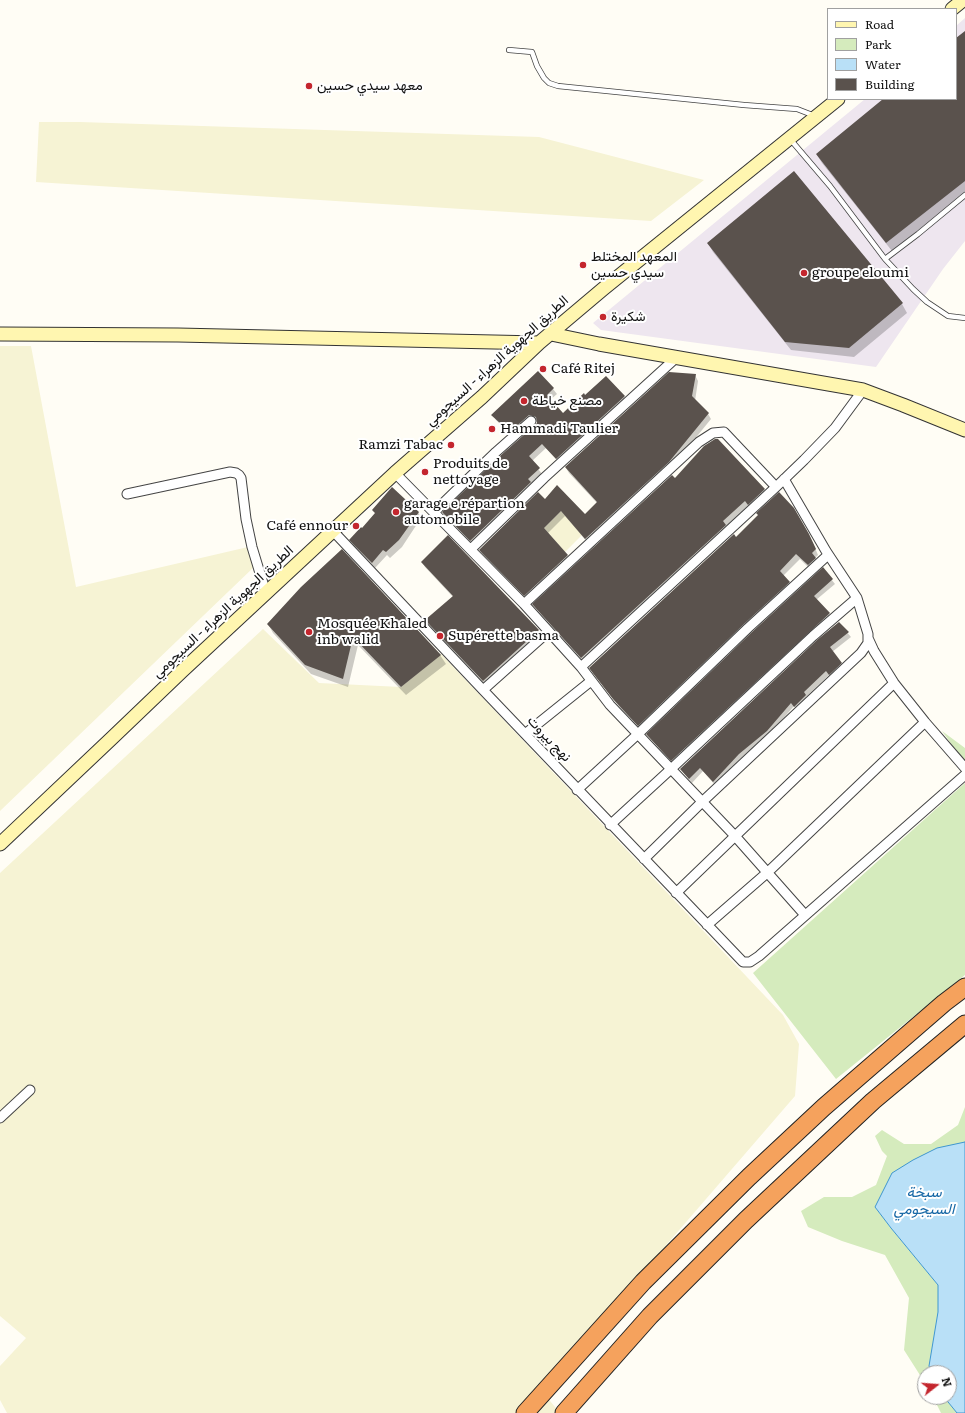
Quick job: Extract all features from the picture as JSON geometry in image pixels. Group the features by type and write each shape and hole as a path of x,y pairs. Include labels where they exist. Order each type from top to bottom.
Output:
{"highway":[{"path":"525,1413 642,1282 749,1177 824,1107 944,1003 965,987"},
{"path":"564,1413 650,1316 746,1220 873,1101 965,1024"}],"main road":[{"path":"953,8 963,0"},
{"name":"الطريق الجهوية الزهراء - السيجومي","path":"0,844 182,671 395,473 482,397 539,343 635,262 837,100"},
{"path":"0,334 178,335 539,343"},
{"path":"551,334 599,344 863,390 903,404 965,430"}],"street":[{"path":"471,549 544,478 677,357"},
{"path":"581,667 776,487 835,428 863,390"},
{"path":"434,512 496,452 531,421"},
{"path":"524,604 699,442 713,434 724,432 776,487"},
{"path":"127,494 230,472 239,475 241,478 249,533 266,593"},
{"path":"395,473 524,604 581,667 610,705 735,836 805,915 965,775"},
{"path":"784,479 828,555 857,598 868,638 874,651 894,683 925,722 965,768"},
{"name":"نهج بيروت","path":"333,531 610,825 743,962 746,963 759,956 805,915"},
{"path":"577,790 638,734 748,628 828,555"},
{"path":"610,825 818,631 857,598"},
{"path":"483,690 548,632"},
{"path":"644,859 702,802 861,653 865,648 868,638"},
{"path":"525,734 591,681"},
{"path":"676,893 894,683"},
{"path":"707,925 768,872 925,722"},
{"path":"0,1118 30,1090"}],"lane":[{"path":"509,50 532,52 537,66 544,78 549,83 558,86 797,109 817,116"},
{"path":"790,139 830,186 885,259 913,289 927,302 948,316 965,318"},
{"path":"885,259 965,195"}],"shaded area":[{"path":"965,18 965,241 943,269 876,367 601,330 593,323 864,100 957,100 957,25"},
{"path":"39,122 80,122 539,137 704,180 651,221 36,182"},
{"path":"0,346 31,346 76,587 248,547 254,567 0,811"},
{"path":"561,511 582,535 565,552 544,528"},
{"path":"263,629 319,683 401,687 441,654 783,1015 799,1044 795,1096 541,1390 560,1413 7,1413 0,1400 0,1366 26,1338 0,1316 0,873"}],"green space":[{"path":"942,731 965,748 965,763"},
{"path":"965,783 965,975 836,1079 753,973"},
{"path":"965,1107 965,1142 875,1207 938,1285 938,1312 929,1365 917,1365 917,1370 904,1350 909,1298 885,1255 842,1241 808,1227 801,1211 824,1197 852,1197 876,1185 887,1156 882,1151 875,1136 882,1130 904,1144 931,1144 958,1125"},
{"path":"937,1405 950,1405 957,1413 941,1413"}],"water":[{"name":"سبخة السيجومي","path":"965,1142 965,1413 957,1413 950,1405 957,1405 957,1365 929,1365 938,1312 938,1285 875,1207 892,1173 937,1148"}],"building":[{"name":"groupe eloumi","path":"965,31 965,181 886,243 816,154 882,100 957,100 957,37"},
{"name":"groupe eloumi","path":"794,171 903,303 849,348 785,342 707,243"},
{"path":"538,371 554,388 547,395 563,413 584,393 585,395 606,376 625,396 556,459 542,444 529,456 540,468 528,479 531,482 470,541 442,512 500,456 537,423 536,417 529,415 510,432 491,415"},
{"path":"669,372 696,374 692,396 709,413 669,462 585,539 561,511 544,528 568,555 524,596 479,550 538,492 545,499 557,485 585,514 597,502 565,467"},
{"path":"715,439 718,439 765,489 748,505 745,501 723,521 726,525 581,658 532,604 672,475 675,478 704,446"},
{"path":"392,487 419,512 399,540 386,552 383,550 372,563 349,540 375,513 372,510"},
{"path":"779,492 794,508 809,534 816,549 812,553 816,558 808,565 796,554 780,571 790,582 638,726 613,699 589,668 734,534 736,537 758,515 756,513"},
{"path":"448,535 539,630 483,681 425,620 453,596 421,562"},
{"path":"342,549 441,655 401,687 353,637 343,679 305,665 267,624 301,587"},
{"path":"823,567 833,579 814,596 830,613 671,761 646,734 752,632"},
{"path":"839,622 849,632 830,647 842,663 829,675 826,671 804,692 806,695 794,707 791,703 767,731 739,754 713,782 700,768 689,779 680,769 817,640"}],"place":[{"name":"معهد سيدي حسين","path":"309,86"},
{"name":"المعهد المختلط سيدي حسين","path":"583,265"},
{"name":"groupe eloumi","path":"804,273"},
{"name":"شكيرة","path":"603,317"},
{"name":"Café Ritej","path":"543,369"},
{"name":"مصنع خياطة","path":"524,401"},
{"name":"Hammadi Taulier","path":"492,429"},
{"name":"Ramzi Tabac","path":"451,445"},
{"name":"Produits de nettoyage","path":"425,472"},
{"name":"garage e répartion automobile","path":"396,512"},
{"name":"Café ennour","path":"356,526"},
{"name":"Mosquée Khaled inb walid","path":"309,632"},
{"name":"Supérette basma","path":"440,636"}]}
